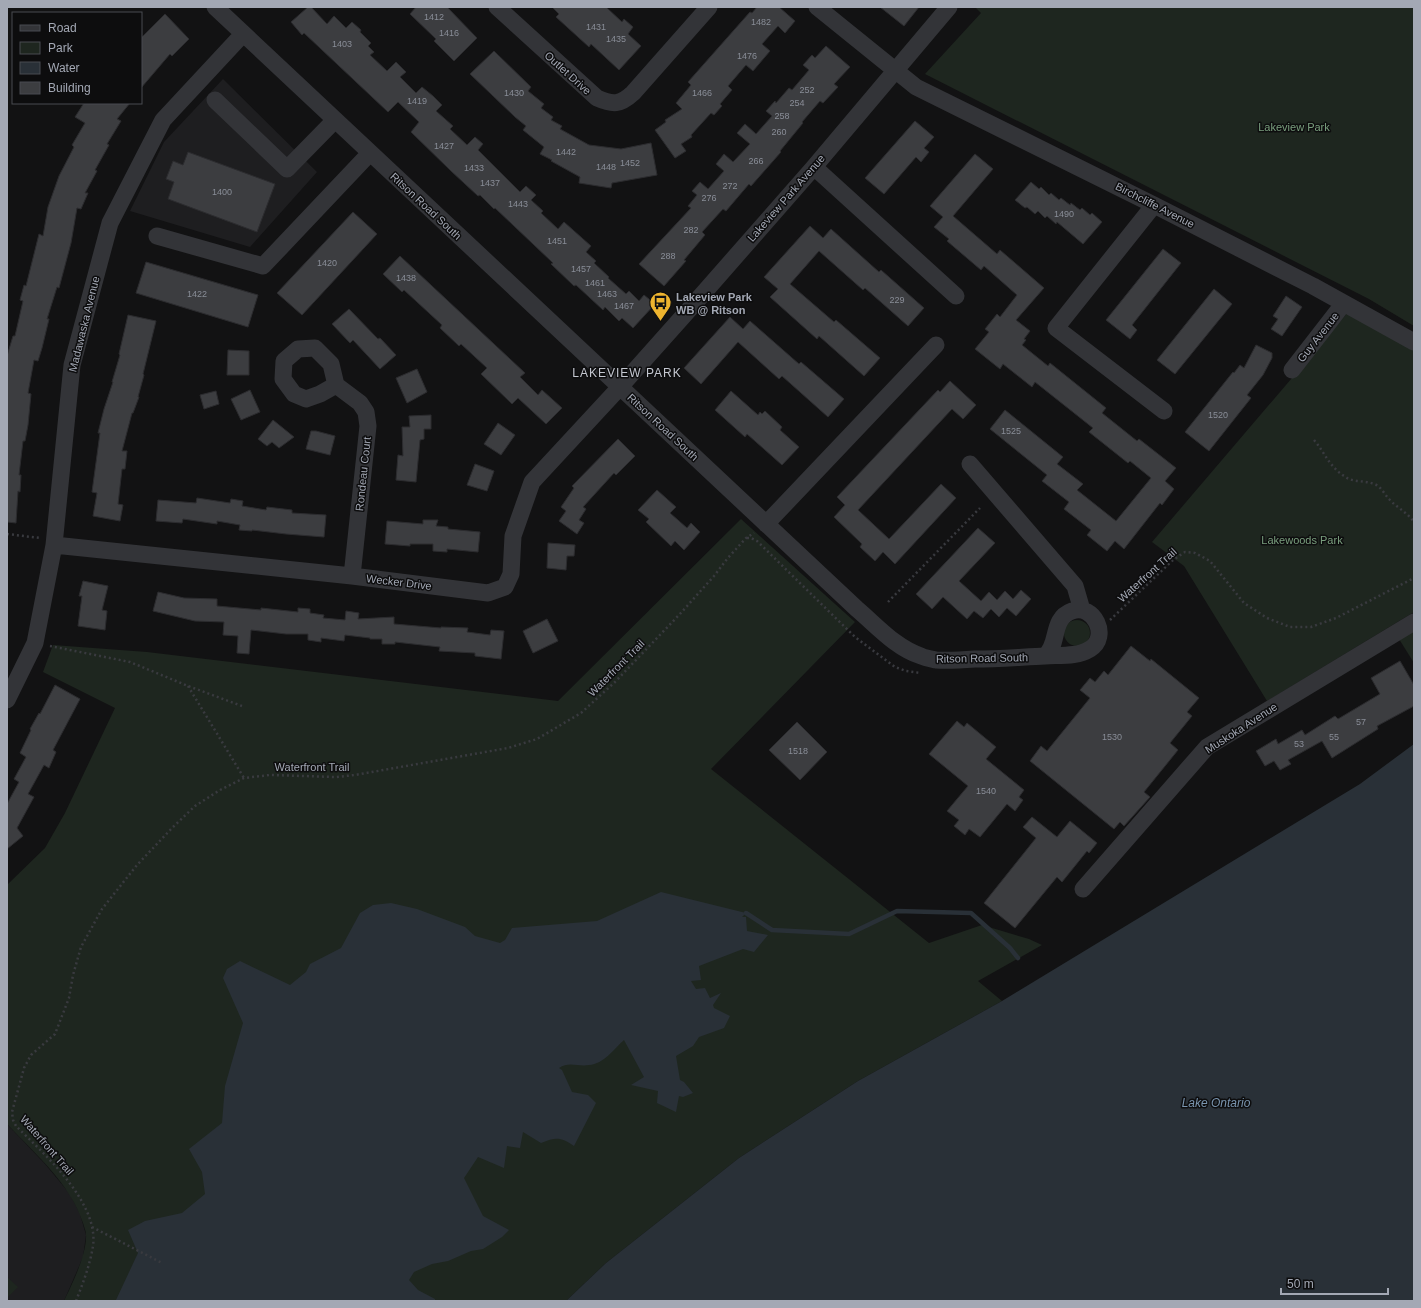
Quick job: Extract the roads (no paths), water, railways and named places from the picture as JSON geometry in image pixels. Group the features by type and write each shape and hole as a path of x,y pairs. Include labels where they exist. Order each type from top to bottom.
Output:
{"street":[{"name":"Ritson Road South","path":"214,7 766,524 900,646 910,652 936,660 1023,658 1074,654 1087,651 1098,642 1099,636 1097,625 1089,612 1082,610"},
{"name":"Outlet Drive","path":"496,7 596,98 609,103 617,103 625,100 633,92 709,7"},
{"name":"Birchcliffe Avenue","path":"817,7 878,56 894,71 916,87 1313,286 1414,342"},
{"name":"Lakeview Park Avenue","path":"620,387 814,167 894,71 950,7"},
{"name":"Madawaska Avenue","path":"7,700 35,643 54,542 72,365 110,223 163,120 243,34"},
{"path":"215,100 287,169 335,120"},
{"path":"157,236 263,266 370,153"},
{"path":"814,167 956,296"},
{"path":"1154,205 1056,328 1164,411"},
{"name":"Guy Avenue","path":"1292,370 1344,303"},
{"path":"766,524 936,345"},
{"name":"Rondeau Court","path":"336,385 360,403 366,412 368,426 352,576"},
{"name":"Wecker Drive","path":"54,542 488,592 505,587 511,574 513,536 532,482 620,387"},
{"path":"970,464 1075,586 1082,610 1072,611 1064,615 1056,628 1052,649 1045,656"},
{"name":"Muskoka Avenue","path":"1083,889 1207,747 1414,622"}],"water":[{"name":"Lake Ontario","path":"1414,744 1414,1301 566,1301 606,1263 739,1158 858,1081 1002,1001 1360,784"},
{"path":"661,892 746,913 742,917 746,917 747,931 768,935 754,952 743,949 699,966 701,980 691,981 696,989 705,988 710,998 721,993 713,1005 714,1008 730,1016 724,1028 699,1037 693,1046 676,1056 680,1080 684,1082 693,1093 683,1097 679,1096 676,1112 657,1103 658,1091 631,1085 644,1077 624,1040 608,1056 599,1062 585,1065 566,1065 559,1068 562,1070 572,1092 588,1095 596,1103 574,1146 558,1139 541,1143 523,1132 520,1148 507,1146 504,1168 478,1157 464,1178 483,1216 509,1230 502,1237 483,1249 471,1251 448,1261 432,1264 414,1272 409,1280 418,1290 435,1299 435,1301 116,1300 138,1253 128,1230 145,1221 182,1213 205,1194 202,1172 189,1149 222,1123 225,1086 243,1023 223,978 227,969 240,961 290,985 306,972 310,964 341,948 360,913 373,905 391,903 417,909 465,927 475,936 500,943 505,940 512,928 597,921"}],"waterway":[{"path":"746,913 772,930 849,934 897,911 971,913 1010,948 1018,958"}],"place":[{"name":"Lakeview Park WB @ Ritson","path":"660,322"}],"district":[{"name":"LAKEVIEW PARK","path":"627,373"}],"park label":[{"name":"Lakeview Park","path":"1294,127"},
{"name":"Lakewoods Park","path":"1302,540"}]}
